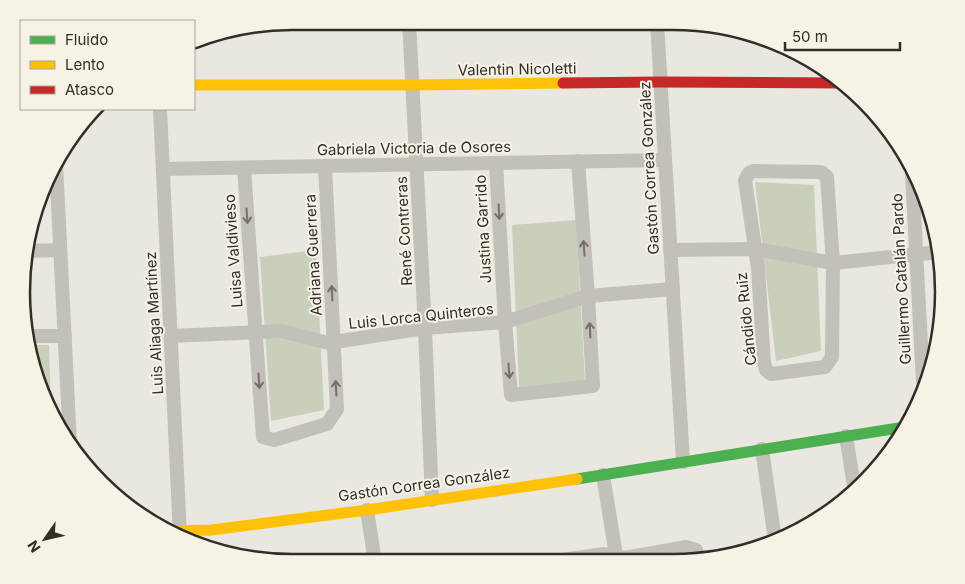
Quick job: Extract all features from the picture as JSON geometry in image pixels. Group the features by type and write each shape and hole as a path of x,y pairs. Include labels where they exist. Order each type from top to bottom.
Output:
{"street":[{"name":"René Contreras","path":"409,30 426,328 432,500"},
{"name":"Gastón Correa González","path":"657,30 683,462"},
{"name":"Valentin Nicoletti","path":"195,85 831,83"},
{"name":"Luis Aliaga Martínez","path":"160,110 171,336 176,527"},
{"name":"Gabriela Victoria de Osores","path":"163,169 665,160"},
{"path":"578,161 588,296"},
{"name":"Justina Garrido","path":"496,163 511,395 593,386 588,296"},
{"name":"Adriana Guerrera","path":"255,332 263,438 274,440 327,424 337,409 325,166"},
{"name":"Luisa Valdivieso","path":"244,168 255,332"},
{"path":"756,250 745,180 749,174 753,171 821,172 827,177 833,263"},
{"path":"57,177 65,336 64,421"},
{"name":"Guillermo Catalán Pardo","path":"913,187 922,371"},
{"path":"33,251 60,250"},
{"path":"670,250 756,250 833,263 932,253"},
{"name":"Cándido Ruiz","path":"756,250 764,363 766,370 771,374 824,367 832,357 833,263"},
{"name":"Luis Lorca Quinteros","path":"171,336 282,331 328,343 426,328 505,322 588,296 673,289"},
{"path":"34,336 65,336"},
{"name":"Gastón Correa González","path":"187,532 367,510 897,428"},
{"path":"846,436 853,482"},
{"path":"762,449 774,534"},
{"path":"603,475 614,554"},
{"path":"367,510 373,554"},
{"path":"650,554 686,548 696,550 696,553"}],"green space":[{"path":"755,182 814,185 821,351 776,361"},
{"path":"576,220 585,382 519,387 512,225"},
{"path":"316,250 324,410 271,421 260,257"},
{"path":"35,345 49,345 51,393"}],"traffic: fast":[{"path":"577,479 897,428"}],"traffic: slow":[{"path":"195,85 563,83"},
{"path":"184,531 211,530 367,510 577,479"}],"traffic: jam":[{"path":"563,83 831,83"}]}
